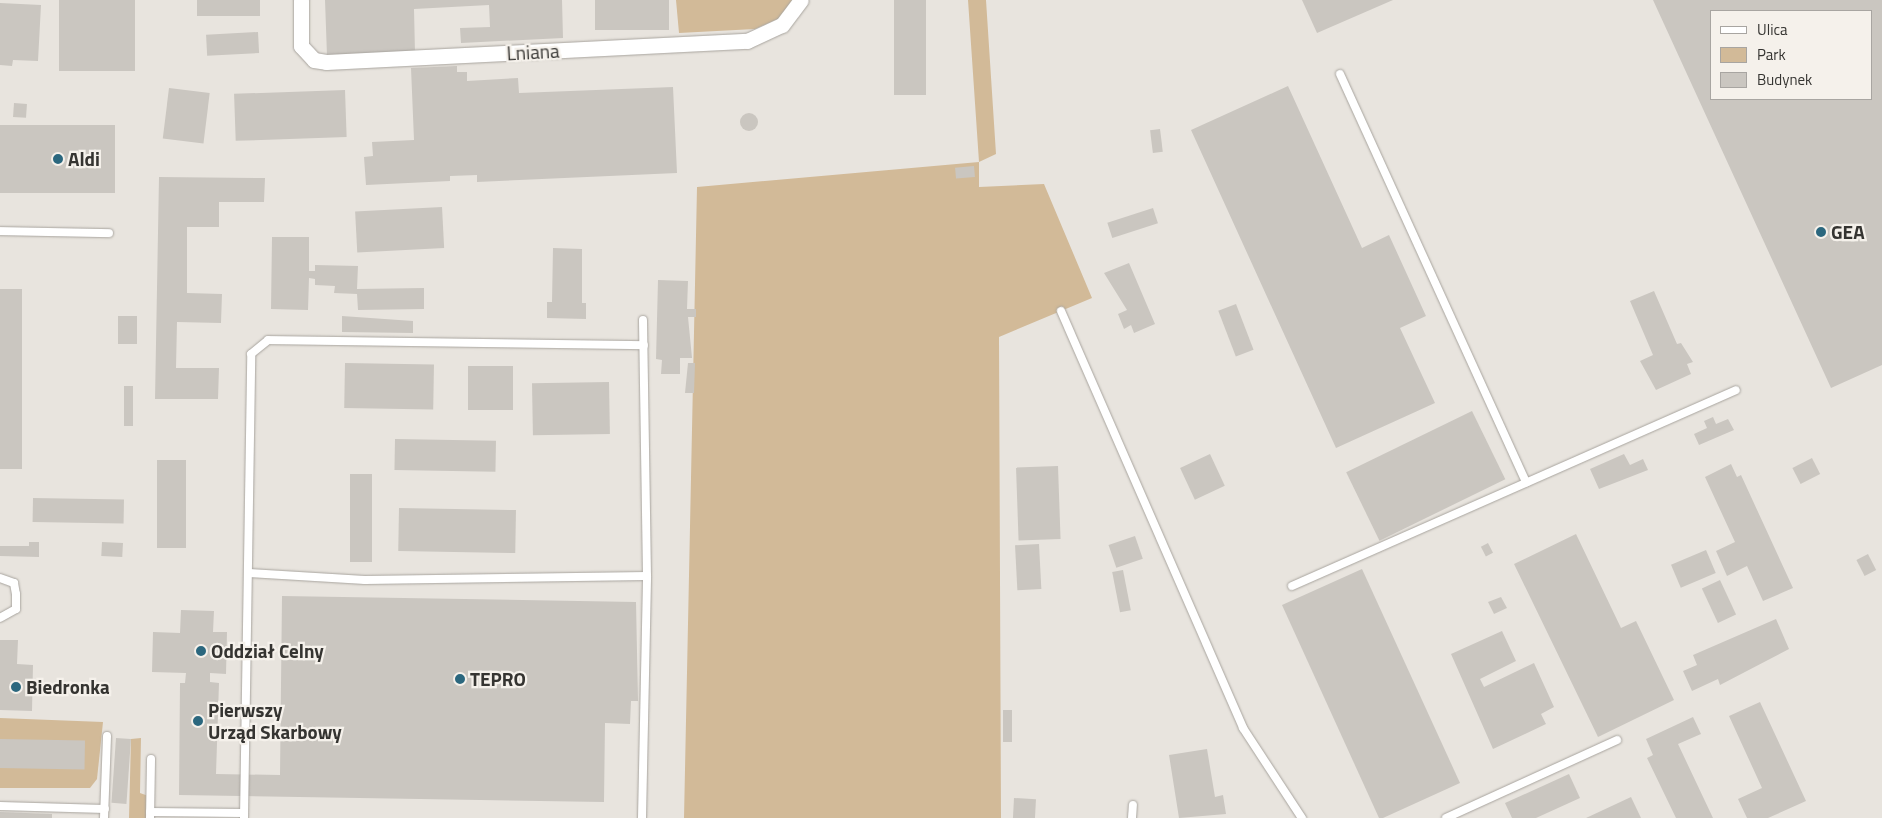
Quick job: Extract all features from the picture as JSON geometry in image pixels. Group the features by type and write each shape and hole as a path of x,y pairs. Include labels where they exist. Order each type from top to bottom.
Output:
{"street":[{"name":"Lniana","path":"301,0 301,46 314,60 326,62 748,41 782,25 801,0"}],"lane":[{"path":"1340,74 1526,483"},
{"path":"0,231 109,233"},
{"path":"1061,311 1243,728 1302,818"},
{"path":"642,818 647,576 644,320"},
{"path":"151,759 150,815 243,815 249,573 251,354 268,340 644,345"},
{"path":"1292,586 1736,390"},
{"path":"249,573 365,580 647,576"},
{"path":"0,578 14,583 16,609 0,618"},
{"path":"104,818 107,736"},
{"path":"1446,818 1617,740"},
{"path":"1132,805 1132,818"},
{"path":"0,806 105,808"}],"green space":[{"path":"676,0 794,0 782,17 755,29 679,33"},
{"path":"968,0 986,0 996,154 979,162"},
{"path":"979,162 979,187 1044,184 1092,298 999,337 1001,818 684,818 697,187"},
{"path":"0,718 103,722 97,779 90,788 0,788"},
{"path":"141,738 140,793 154,798 153,818 129,818 131,739"}],"building":[{"path":"59,0 135,0 135,71 59,71"},
{"path":"197,0 260,0 260,16 197,16"},
{"path":"325,0 562,0 563,38 461,43 460,28 490,27 489,5 414,9 415,53 327,56"},
{"path":"595,0 669,0 669,30 595,30"},
{"path":"894,0 926,0 926,95 894,95"},
{"path":"1302,0 1393,0 1317,33"},
{"name":"GEA","path":"1653,0 1882,0 1882,365 1831,388"},
{"path":"0,3 41,5 38,61 13,60 12,66 0,65"},
{"path":"258,32 259,53 207,56 206,35"},
{"path":"457,66 457,72 467,72 467,81 518,78 519,93 673,87 677,173 477,182 477,175 450,176 450,181 366,185 364,157 373,156 372,142 414,140 411,68"},
{"path":"1288,86 1362,248 1389,235 1426,316 1400,328 1435,403 1336,448 1191,130"},
{"path":"169,88 210,93 203,144 163,139"},
{"path":"345,90 347,137 236,141 234,94"},
{"path":"14,103 27,104 26,118 13,117"},
{"path":"749,113 755,116 758,122 755,128 749,131 743,128 740,122 743,116"},
{"name":"Aldi","path":"0,125 115,125 115,193 0,193"},
{"path":"1160,129 1163,152 1153,153 1150,130"},
{"path":"974,166 975,177 956,179 955,168"},
{"path":"159,177 265,178 264,202 219,202 219,227 187,227 187,293 222,294 221,323 177,322 176,368 219,368 218,399 155,399"},
{"path":"442,207 444,248 357,252 355,212"},
{"path":"1153,208 1158,223 1112,238 1107,223"},
{"path":"272,237 309,237 309,271 315,271 315,265 358,266 357,289 424,288 424,309 358,310 357,294 334,293 335,286 315,285 315,279 309,278 308,310 271,309"},
{"path":"553,248 582,249 582,303 586,303 586,319 547,318 547,302 552,302"},
{"path":"1129,263 1155,324 1134,333 1131,325 1124,329 1118,314 1127,310 1104,273"},
{"path":"658,280 688,281 687,309 696,309 696,317 688,317 692,358 680,358 680,374 661,374 662,360 656,359"},
{"path":"0,289 22,289 22,469 0,469"},
{"path":"1654,291 1677,344 1681,343 1693,362 1687,364 1691,374 1656,390 1640,361 1653,355 1630,301"},
{"path":"1236,304 1254,350 1236,357 1218,311"},
{"path":"118,316 137,316 137,344 118,344"},
{"path":"342,316 413,321 413,333 342,332"},
{"path":"345,363 434,365 433,410 344,408"},
{"path":"688,363 695,363 694,393 685,393"},
{"path":"468,366 513,366 513,410 468,410"},
{"path":"609,382 610,434 533,435 532,383"},
{"path":"124,386 133,386 133,426 124,426"},
{"path":"1472,411 1505,479 1379,541 1346,472"},
{"path":"1713,417 1716,424 1728,419 1734,430 1699,445 1694,434 1707,428 1704,421"},
{"path":"395,439 496,441 495,472 394,470"},
{"path":"1210,454 1225,486 1195,500 1180,468"},
{"path":"1624,454 1630,465 1643,459 1648,470 1599,489 1590,469"},
{"path":"1812,458 1820,474 1801,484 1792,468"},
{"path":"157,460 186,460 186,548 157,548"},
{"path":"1731,464 1737,477 1741,475 1793,588 1763,601 1747,566 1727,576 1716,551 1735,542 1705,477"},
{"path":"1058,466 1061,539 1019,540 1016,467"},
{"path":"350,474 372,474 372,562 350,562"},
{"path":"33,498 124,500 124,524 33,522"},
{"path":"399,508 516,510 515,553 398,551"},
{"path":"1576,534 1621,628 1636,621 1674,700 1598,737 1514,564"},
{"path":"1135,536 1143,559 1116,568 1109,545"},
{"path":"29,542 39,542 39,557 0,556 0,546 29,546"},
{"path":"102,542 123,543 122,557 101,556"},
{"path":"1488,543 1493,553 1486,556 1481,547"},
{"path":"1039,544 1041,589 1017,590 1015,545"},
{"path":"1706,550 1716,573 1681,588 1671,565"},
{"path":"1868,554 1876,570 1865,576 1856,560"},
{"path":"1362,569 1460,783 1383,818 1379,818 1282,605"},
{"path":"1123,570 1131,610 1120,612 1112,572"},
{"path":"1720,580 1736,614 1718,623 1702,588"},
{"name":"TEPRO","path":"282,596 636,602 638,701 631,701 630,724 605,723 604,802 179,795 180,683 185,683 186,673 152,672 153,632 180,633 181,610 214,611 213,632 227,632 226,674 210,673 210,682 219,683 216,774 280,775"},
{"path":"1501,597 1507,608 1494,614 1488,602"},
{"path":"1776,619 1789,649 1720,685 1718,679 1692,691 1683,671 1697,665 1693,655"},
{"path":"1502,631 1516,661 1480,679 1484,687 1534,663 1554,707 1541,714 1546,724 1493,749 1451,654"},
{"name":"Biedronka","path":"0,640 18,640 17,664 33,665 32,711 0,710"},
{"path":"1760,702 1806,801 1768,818 1747,818 1738,799 1762,788 1729,716"},
{"path":"1003,710 1012,710 1012,742 1003,742"},
{"path":"1693,717 1701,734 1678,744 1713,818 1676,818 1647,758 1653,755 1646,739"},
{"path":"116,738 131,739 126,804 111,803"},
{"path":"0,739 85,740 84,769 0,768"},
{"path":"1207,749 1215,797 1223,795 1226,814 1179,818 1169,755"},
{"path":"1569,774 1580,798 1536,818 1512,818 1505,803"},
{"path":"1631,797 1641,818 1586,818"},
{"path":"1014,798 1036,799 1035,818 1013,818"},
{"path":"0,812 52,814 52,818 0,818"}],"place":[{"name":"Aldi","path":"58,159"},
{"name":"GEA","path":"1821,232"},
{"name":"Oddział Celny","path":"201,651"},
{"name":"TEPRO","path":"460,679"},
{"name":"Biedronka","path":"16,687"},
{"name":"Pierwszy Urząd Skarbowy","path":"198,721"}]}
